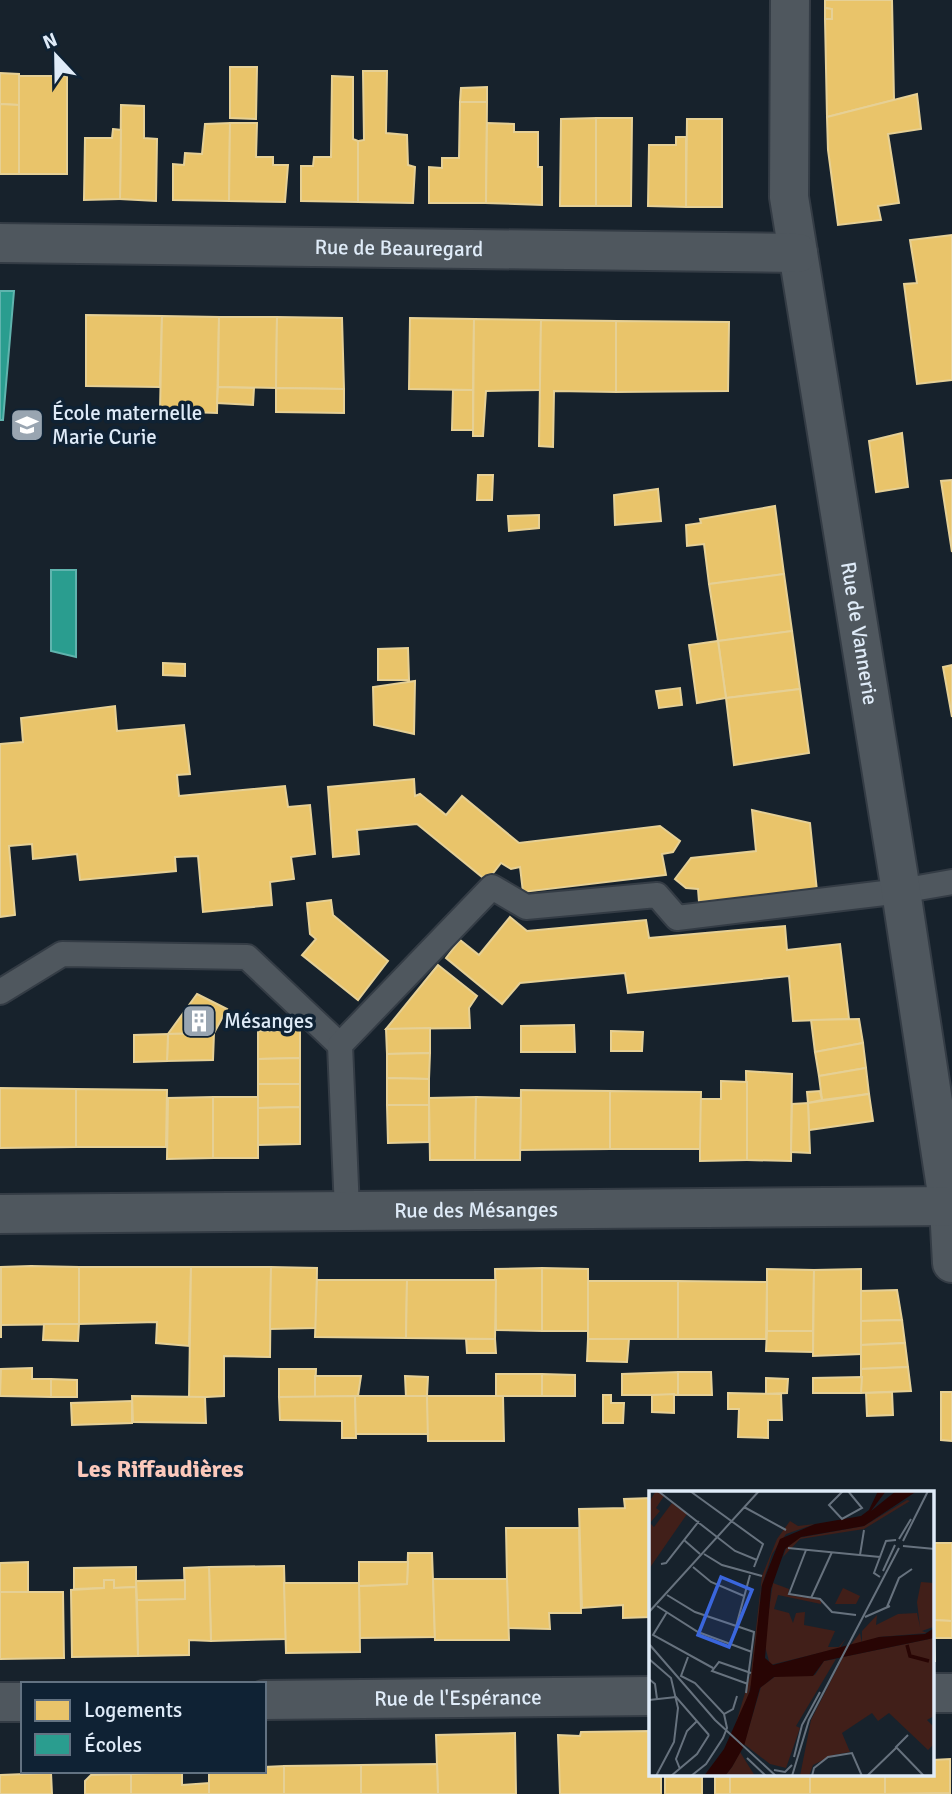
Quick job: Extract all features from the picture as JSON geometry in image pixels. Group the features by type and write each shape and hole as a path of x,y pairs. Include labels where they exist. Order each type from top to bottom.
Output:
{"street":[{"name":"Rue de Vannerie","path":"790,0 789,197 951,1207 952,1263"},
{"name":"Rue de Beauregard","path":"0,243 798,253"},
{"name":"Rue des Mésanges","path":"0,1214 951,1207"},
{"path":"934,1693 952,1693"},
{"name":"Rue de l'Espérance","path":"266,1700 649,1696"},
{"path":"0,1702 21,1702"}],"lane":[{"path":"340,1045 492,887 526,907 657,895 677,918 901,891 952,882"},
{"path":"0,992 62,954 247,957 340,1045 347,1210"}],"building: Logements":[{"path":"825,0 892,0 894,100 827,117 825,19 832,19 832,9 825,8"},
{"path":"825,8 832,9 832,19 825,19"},
{"path":"230,67 257,67 256,119 230,118"},
{"path":"363,71 387,71 386,133 407,135 408,165 415,167 413,203 358,202 358,141 364,140"},
{"path":"0,73 19,74 19,105 0,104"},
{"path":"19,76 67,76 67,174 19,174"},
{"path":"332,76 353,77 353,139 358,141 358,202 301,201 301,166 313,166 314,157 331,157"},
{"path":"487,87 487,102 460,102 461,88"},
{"path":"917,94 921,129 888,134 899,203 878,206 881,220 838,225 828,150 827,117"},
{"path":"460,102 487,102 486,203 429,203 429,167 442,168 442,158 459,158"},
{"path":"0,104 19,105 19,174 0,174"},
{"path":"121,105 144,106 144,138 157,139 156,201 120,199"},
{"path":"596,118 632,118 631,206 596,206"},
{"path":"596,118 596,206 560,206 561,119"},
{"path":"687,119 722,119 722,207 686,207"},
{"path":"230,123 229,201 173,200 173,164 184,165 185,153 202,154 205,124"},
{"path":"230,123 257,123 256,157 273,157 273,165 288,165 285,202 229,201"},
{"path":"487,123 514,124 514,132 538,132 542,205 486,203"},
{"path":"113,129 121,130 120,199 84,200 85,138 112,138"},
{"path":"676,137 686,137 686,207 648,206 649,145 676,145"},
{"path":"952,235 952,380 917,384 904,284 917,283 910,240"},
{"path":"86,315 162,316 160,387 86,386"},
{"path":"162,316 219,317 217,413 160,411"},
{"path":"219,317 277,317 276,388 218,387"},
{"path":"277,317 342,318 344,389 276,388"},
{"path":"410,318 474,319 473,390 409,389"},
{"path":"474,319 541,320 540,390 486,391 483,436 473,436"},
{"path":"541,320 616,321 616,392 554,391 553,447 539,446"},
{"path":"616,321 729,322 728,391 616,392"},
{"path":"218,387 254,388 253,405 217,403"},
{"path":"276,388 344,389 344,413 276,412"},
{"path":"453,390 473,390 473,430 452,430"},
{"path":"902,433 908,487 876,492 869,441"},
{"path":"478,475 493,475 492,500 477,500"},
{"path":"952,480 952,552 941,481"},
{"path":"658,489 661,521 615,525 614,495"},
{"path":"775,506 784,574 709,584 704,544 687,546 686,525 701,523 700,519"},
{"path":"539,515 539,528 509,531 508,516"},
{"path":"784,574 792,631 718,641 709,584"},
{"path":"792,631 800,689 726,698 718,641"},
{"path":"718,641 726,698 697,703 689,645"},
{"path":"408,648 409,680 378,680 378,649"},
{"path":"163,663 185,664 185,676 163,675"},
{"path":"952,665 952,717 943,667"},
{"path":"415,681 414,734 374,725 373,687"},
{"path":"680,688 682,705 659,708 656,691"},
{"path":"800,689 809,753 734,765 726,698"},
{"path":"115,706 117,731 184,725 190,774 177,775 179,796 285,786 288,807 310,805 315,854 291,857 294,879 270,882 272,905 203,912 198,856 175,857 176,871 80,880 77,854 33,859 32,844 9,846 15,915 0,917 0,744 23,742 21,718"},
{"path":"414,779 415,796 420,794 446,815 462,796 519,843 660,826 680,841 673,852 662,854 666,875 523,892 520,867 511,869 501,863 487,881 417,824 357,830 359,854 333,857 328,787"},
{"path":"752,810 810,823 817,891 699,902 698,889 686,888 675,879 691,858 756,851"},
{"path":"331,900 333,915 388,961 358,1000 302,955 316,939 310,934 307,903"},
{"path":"510,917 527,931 646,920 649,938 785,926 787,950 840,944 849,1019 793,1021 789,976 628,993 625,973 520,983 502,1004 446,958 460,940 479,955"},
{"path":"438,965 477,996 469,1008 470,1028 386,1029"},
{"name":"Mésanges","path":"197,994 227,1009 214,1033 168,1034"},
{"path":"859,1019 863,1043 815,1052 811,1020"},
{"path":"574,1025 575,1052 521,1052 521,1026"},
{"path":"430,1028 430,1053 387,1054 386,1029"},
{"path":"300,1030 300,1058 258,1059 258,1031"},
{"path":"611,1031 643,1032 642,1051 611,1051"},
{"path":"214,1033 213,1060 167,1061 168,1034"},
{"path":"168,1034 167,1061 134,1062 134,1035"},
{"path":"863,1043 866,1068 819,1076 815,1052"},
{"path":"430,1053 429,1079 387,1078 387,1054"},
{"path":"300,1058 300,1084 258,1084 258,1059"},
{"path":"866,1068 869,1094 822,1100 819,1076"},
{"path":"746,1071 792,1074 791,1161 747,1160"},
{"path":"387,1078 429,1079 429,1105 387,1105"},
{"path":"721,1081 747,1082 747,1160 700,1161 700,1099 721,1099"},
{"path":"258,1084 300,1084 300,1107 258,1108"},
{"path":"0,1088 76,1089 76,1147 0,1148"},
{"path":"76,1089 167,1090 166,1147 76,1147"},
{"path":"521,1090 610,1091 610,1149 520,1150"},
{"path":"610,1091 701,1092 700,1149 610,1149"},
{"path":"820,1091 822,1100 808,1103 807,1092"},
{"path":"869,1094 873,1121 809,1130 808,1103"},
{"path":"213,1097 258,1097 258,1158 213,1158"},
{"path":"213,1097 213,1158 167,1159 168,1098"},
{"path":"476,1097 475,1160 430,1160 429,1098"},
{"path":"476,1097 521,1098 520,1160 475,1160"},
{"path":"808,1103 810,1153 791,1152 792,1104"},
{"path":"387,1105 429,1105 429,1142 388,1143"},
{"path":"300,1107 300,1144 258,1145 258,1108"},
{"path":"1,1267 79,1267 79,1324 1,1325"},
{"path":"79,1267 191,1267 189,1346 156,1343 157,1322 79,1324"},
{"path":"191,1267 271,1267 270,1357 224,1356 224,1396 189,1398"},
{"path":"271,1267 317,1268 316,1328 270,1329"},
{"path":"542,1268 542,1331 496,1330 495,1269"},
{"path":"542,1268 588,1269 588,1331 542,1331"},
{"path":"767,1269 814,1270 813,1331 767,1331"},
{"path":"861,1269 861,1354 813,1356 814,1270"},
{"path":"1,1277 1,1337 0,1337"},
{"path":"317,1280 407,1280 406,1338 315,1337"},
{"path":"407,1280 496,1280 495,1339 406,1338"},
{"path":"588,1281 678,1281 678,1339 588,1339"},
{"path":"678,1281 767,1282 766,1339 678,1339"},
{"path":"897,1290 902,1320 861,1321 861,1291"},
{"path":"902,1320 905,1343 861,1345 861,1321"},
{"path":"44,1324 79,1324 78,1341 43,1340"},
{"path":"767,1331 813,1331 813,1352 766,1351"},
{"path":"466,1339 495,1339 496,1353 467,1353"},
{"path":"588,1339 629,1339 627,1362 587,1361"},
{"path":"905,1343 908,1367 861,1369 861,1345"},
{"path":"908,1367 911,1391 861,1393 861,1369"},
{"path":"32,1368 32,1379 51,1379 51,1397 0,1396 1,1369"},
{"path":"279,1369 316,1369 315,1397 279,1397"},
{"path":"678,1372 711,1372 712,1395 678,1395"},
{"path":"678,1372 678,1395 622,1395 622,1374"},
{"path":"496,1374 542,1374 542,1396 496,1396"},
{"path":"542,1374 575,1375 575,1396 542,1396"},
{"path":"315,1376 361,1376 358,1396 315,1397"},
{"path":"405,1376 428,1377 427,1396 406,1397"},
{"path":"862,1377 861,1393 813,1393 813,1378"},
{"path":"766,1378 788,1379 787,1393 766,1394"},
{"path":"51,1379 77,1380 77,1397 51,1397"},
{"path":"892,1392 893,1415 867,1416 866,1393"},
{"path":"941,1392 952,1392 952,1441 941,1440"},
{"path":"728,1393 781,1394 782,1420 768,1420 768,1438 738,1437 739,1409 728,1409"},
{"path":"674,1394 674,1413 652,1412 652,1395"},
{"path":"603,1395 611,1395 611,1403 624,1403 623,1423 603,1423"},
{"path":"132,1396 205,1397 206,1423 133,1422"},
{"path":"355,1396 356,1438 342,1438 342,1421 280,1420 279,1397"},
{"path":"355,1396 427,1396 429,1434 356,1434"},
{"path":"427,1396 503,1396 504,1441 428,1441"},
{"path":"132,1401 132,1423 72,1425 71,1403"},
{"path":"649,1498 649,1617 623,1618 623,1605 582,1608 579,1509 625,1508 624,1499"},
{"path":"506,1528 579,1528 581,1613 549,1613 550,1629 508,1628"},
{"path":"934,1543 952,1543 952,1621 934,1620"},
{"path":"408,1553 432,1553 435,1637 360,1638 359,1586 407,1584"},
{"path":"28,1562 28,1592 0,1592 0,1563"},
{"path":"359,1562 408,1562 407,1584 359,1586"},
{"path":"284,1566 286,1639 211,1641 209,1567"},
{"path":"136,1567 136,1587 114,1588 114,1580 104,1580 104,1588 74,1589 74,1568"},
{"path":"209,1567 211,1641 189,1640 189,1655 138,1656 137,1600 185,1599 184,1568"},
{"path":"433,1579 507,1579 509,1640 435,1640"},
{"path":"104,1580 114,1580 114,1588 136,1587 138,1656 72,1657 71,1590 104,1588"},
{"path":"185,1580 185,1599 137,1600 136,1581"},
{"path":"284,1583 359,1583 360,1652 286,1653"},
{"path":"0,1592 63,1592 64,1658 0,1659"},
{"path":"934,1620 952,1621 952,1638 934,1638"},
{"path":"649,1731 649,1776 661,1776 661,1794 560,1794 558,1735 580,1736 581,1732"},
{"path":"515,1733 516,1794 438,1794 436,1735"},
{"path":"950,1759 950,1793 885,1794 885,1776 934,1776 934,1760"},
{"path":"437,1764 438,1794 361,1794 361,1765"},
{"path":"361,1765 361,1794 284,1794 284,1766"},
{"path":"284,1766 284,1794 209,1794 209,1773 266,1773 266,1767"},
{"path":"51,1773 52,1794 0,1794 0,1775"},
{"path":"182,1773 182,1785 209,1783 209,1794 131,1794 131,1774"},
{"path":"131,1774 131,1794 85,1794 85,1781 91,1775"},
{"path":"665,1776 702,1776 702,1794 665,1794"},
{"path":"715,1776 730,1776 730,1794 715,1794"},
{"path":"730,1776 810,1776 810,1794 730,1794"},
{"path":"810,1776 885,1776 885,1794 810,1794"}],"building: Écoles":[{"path":"0,291 14,291 3,420 0,420"},
{"path":"51,570 76,570 76,657 51,651"}],"place":[{"name":"École maternelle Marie Curie","path":"27,425"},
{"name":"Mésanges","path":"199,1021"}],"district":[{"name":"Les Riffaudières","path":"160,1469"}]}
